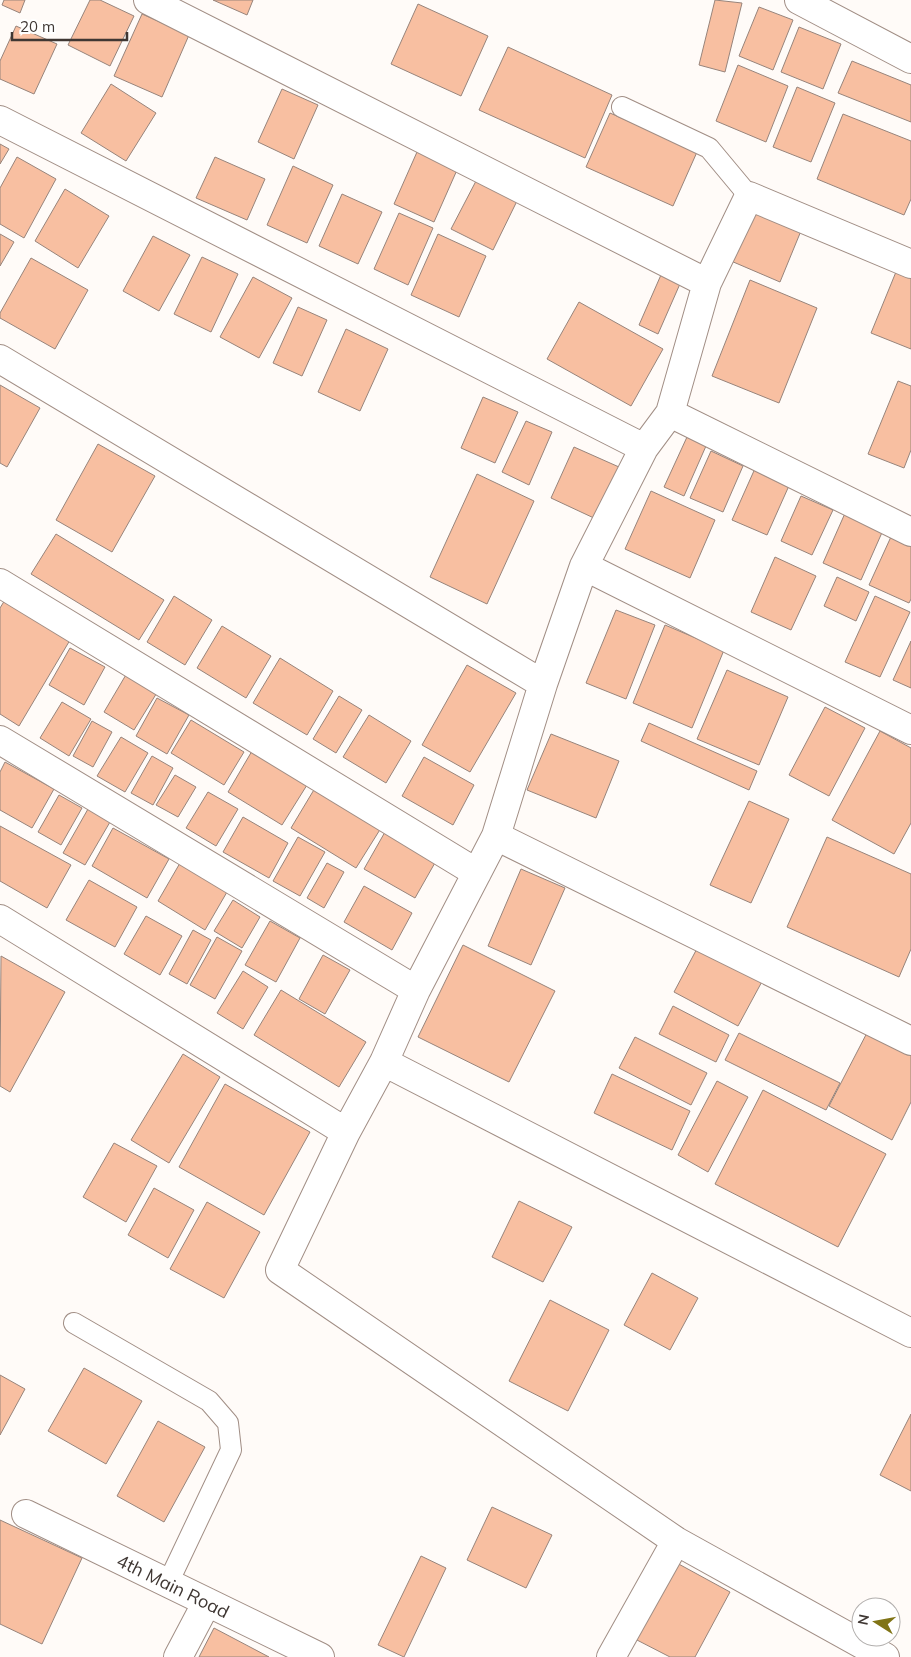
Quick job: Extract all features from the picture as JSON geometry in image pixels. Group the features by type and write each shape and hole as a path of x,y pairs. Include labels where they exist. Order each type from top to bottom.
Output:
{"street":[{"path":"148,0 707,283"},
{"path":"799,0 911,59"},
{"path":"0,120 644,448"},
{"path":"885,1657 676,1541 280,1270 346,1132 384,1062 416,990 496,836 543,684 584,566 644,448 670,413 707,283 749,196 911,264"},
{"path":"0,359 543,684"},
{"path":"670,413 911,532"},
{"path":"584,566 911,730"},
{"path":"0,583 477,873"},
{"path":"0,740 416,990"},
{"path":"496,836 911,1041"},
{"path":"2,926 346,1132"},
{"path":"384,1062 911,1333"},
{"name":"4th Main Road","path":"26,1514 320,1657"},
{"path":"610,1657 676,1541"},
{"path":"178,1657 207,1602"}],"lane":[{"path":"622,107 709,148 749,196"},
{"path":"74,1323 209,1401 228,1423 231,1450 168,1583"}],"building":[{"path":"4,0 25,0 20,13 2,5"},
{"path":"90,0 100,0 134,16 110,66 68,45"},
{"path":"213,0 253,0 247,15"},
{"path":"715,0 742,3 725,72 699,65"},
{"path":"418,4 488,36 461,96 391,64"},
{"path":"759,7 793,20 773,70 739,56"},
{"path":"142,14 189,35 162,97 114,76"},
{"path":"16,26 57,44 34,94 0,79 0,61"},
{"path":"799,27 841,44 823,89 781,72"},
{"path":"508,47 612,95 585,158 479,110"},
{"path":"852,61 911,85 911,122 838,93"},
{"path":"738,65 788,86 766,142 716,121"},
{"path":"111,84 156,113 126,161 81,133"},
{"path":"797,87 835,103 811,162 773,147"},
{"path":"282,89 318,105 294,159 258,142"},
{"path":"610,113 697,152 673,206 586,167"},
{"path":"843,114 911,141 911,199 904,215 817,179"},
{"path":"0,144 9,149 0,164"},
{"path":"417,152 457,170 434,222 394,204"},
{"path":"17,157 56,179 24,238 0,224 0,188"},
{"path":"215,157 265,179 247,220 196,198"},
{"path":"293,166 333,185 307,243 267,225"},
{"path":"476,181 517,201 493,250 451,229"},
{"path":"65,189 109,216 78,268 35,241"},
{"path":"342,194 382,212 358,264 319,246"},
{"path":"753,206 803,226 780,282 731,261"},
{"path":"399,213 433,228 408,285 374,269"},
{"path":"0,234 14,242 0,266"},
{"path":"438,234 486,256 459,317 411,295"},
{"path":"153,236 190,255 159,311 123,291"},
{"path":"202,257 238,274 211,332 174,314"},
{"path":"31,258 88,290 55,349 0,318 0,313"},
{"path":"898,267 911,272 911,349 871,333"},
{"path":"664,268 683,277 658,334 639,325"},
{"path":"253,277 292,298 259,358 220,337"},
{"path":"750,280 817,308 779,403 712,376"},
{"path":"579,302 663,349 631,406 547,359"},
{"path":"298,307 327,320 302,376 273,363"},
{"path":"346,329 388,349 360,411 318,392"},
{"path":"898,381 911,386 911,450 904,468 868,454"},
{"path":"0,385 40,408 7,467 0,463"},
{"path":"483,397 518,412 495,463 461,448"},
{"path":"526,421 552,432 529,485 502,472"},
{"path":"687,437 706,446 684,496 664,487"},
{"path":"98,444 155,476 112,552 56,520"},
{"path":"574,447 619,467 596,519 551,498"},
{"path":"711,451 743,466 723,512 690,498"},
{"path":"757,464 792,479 767,535 732,520"},
{"path":"477,474 534,501 487,604 430,577"},
{"path":"651,491 715,520 690,578 625,549"},
{"path":"801,496 833,510 812,555 781,541"},
{"path":"846,511 884,528 861,580 823,563"},
{"path":"895,528 911,535 911,599 909,603 869,585"},
{"path":"56,534 164,600 139,640 31,574"},
{"path":"775,557 816,576 791,630 751,612"},
{"path":"837,577 869,592 856,621 824,606"},
{"path":"8,595 73,635 19,726 0,714 0,608"},
{"path":"174,596 212,620 185,665 147,642"},
{"path":"875,596 910,612 880,677 845,662"},
{"path":"616,610 655,625 626,699 586,683"},
{"path":"665,625 724,650 692,728 633,703"},
{"path":"222,626 271,656 246,698 197,668"},
{"path":"911,641 911,688 893,680"},
{"path":"70,648 105,667 84,705 49,685"},
{"path":"280,658 333,691 307,735 253,703"},
{"path":"467,665 516,693 470,772 422,745"},
{"path":"727,670 788,697 759,765 697,739"},
{"path":"127,673 158,691 134,730 104,712"},
{"path":"339,696 362,710 336,753 313,739"},
{"path":"157,698 189,715 167,754 136,736"},
{"path":"62,702 91,719 69,756 40,738"},
{"path":"825,707 865,728 829,796 789,775"},
{"path":"369,715 411,741 386,783 343,757"},
{"path":"191,720 244,752 224,785 171,753"},
{"path":"92,721 112,732 93,767 73,756"},
{"path":"649,723 757,771 749,790 641,741"},
{"path":"880,731 911,748 911,823 894,854 832,820"},
{"path":"551,734 619,761 596,818 527,790"},
{"path":"121,737 148,753 125,792 97,776"},
{"path":"252,751 307,785 282,825 228,792"},
{"path":"152,756 173,768 153,805 131,793"},
{"path":"424,757 474,785 453,825 402,796"},
{"path":"5,762 54,789 32,828 0,810 0,772"},
{"path":"175,775 196,787 178,817 156,805"},
{"path":"315,788 381,828 356,868 291,828"},
{"path":"208,792 238,809 216,846 186,828"},
{"path":"59,795 82,808 61,845 38,832"},
{"path":"749,801 789,819 751,903 710,885"},
{"path":"88,809 110,822 85,865 63,853"},
{"path":"243,817 288,843 269,878 223,852"},
{"path":"0,826 71,865 47,908 0,881"},
{"path":"113,828 169,859 147,898 92,866"},
{"path":"385,832 436,861 415,898 364,869"},
{"path":"298,837 325,852 300,896 273,881"},
{"path":"827,837 911,874 911,949 899,977 787,927"},
{"path":"180,863 227,892 205,930 158,901"},
{"path":"327,863 344,872 324,908 307,898"},
{"path":"521,869 565,888 531,965 488,946"},
{"path":"89,880 137,907 115,947 66,920"},
{"path":"364,886 412,913 392,950 344,922"},
{"path":"233,900 260,917 242,948 214,931"},
{"path":"146,916 182,936 160,975 124,954"},
{"path":"270,921 300,938 276,982 245,965"},
{"path":"193,930 211,940 187,984 169,974"},
{"path":"217,937 242,951 215,999 190,985"},
{"path":"701,941 765,976 738,1026 674,992"},
{"path":"463,945 555,991 509,1082 418,1037"},
{"path":"323,955 350,970 325,1014 299,999"},
{"path":"1,956 65,992 10,1092 0,1086"},
{"path":"243,971 268,987 243,1029 217,1013"},
{"path":"281,990 366,1042 339,1087 254,1035"},
{"path":"673,1006 729,1035 716,1062 659,1034"},
{"path":"870,1027 911,1049 911,1102 892,1140 829,1106"},
{"path":"739,1033 840,1083 826,1110 725,1060"},
{"path":"635,1037 707,1073 691,1105 619,1068"},
{"path":"183,1054 220,1077 169,1163 131,1140"},
{"path":"612,1074 690,1111 672,1150 594,1113"},
{"path":"717,1081 748,1097 708,1172 678,1155"},
{"path":"225,1084 310,1132 264,1215 179,1167"},
{"path":"763,1090 886,1154 838,1247 715,1184"},
{"path":"114,1143 157,1166 126,1222 83,1197"},
{"path":"154,1188 194,1210 168,1258 128,1235"},
{"path":"519,1201 572,1227 543,1282 492,1257"},
{"path":"207,1202 260,1232 224,1298 170,1269"},
{"path":"652,1273 698,1298 670,1350 624,1325"},
{"path":"550,1300 609,1330 568,1411 509,1381"},
{"path":"84,1368 142,1401 106,1464 48,1431"},
{"path":"0,1375 25,1389 0,1435"},
{"path":"911,1414 911,1491 880,1475"},
{"path":"158,1421 205,1447 164,1522 117,1496"},
{"path":"492,1507 552,1535 526,1588 467,1560"},
{"path":"0,1520 82,1558 42,1644 0,1624"},
{"path":"421,1556 446,1568 404,1657 378,1645"},
{"path":"675,1562 730,1592 695,1657 670,1657 635,1639"},
{"path":"214,1628 269,1657 199,1657"}]}
